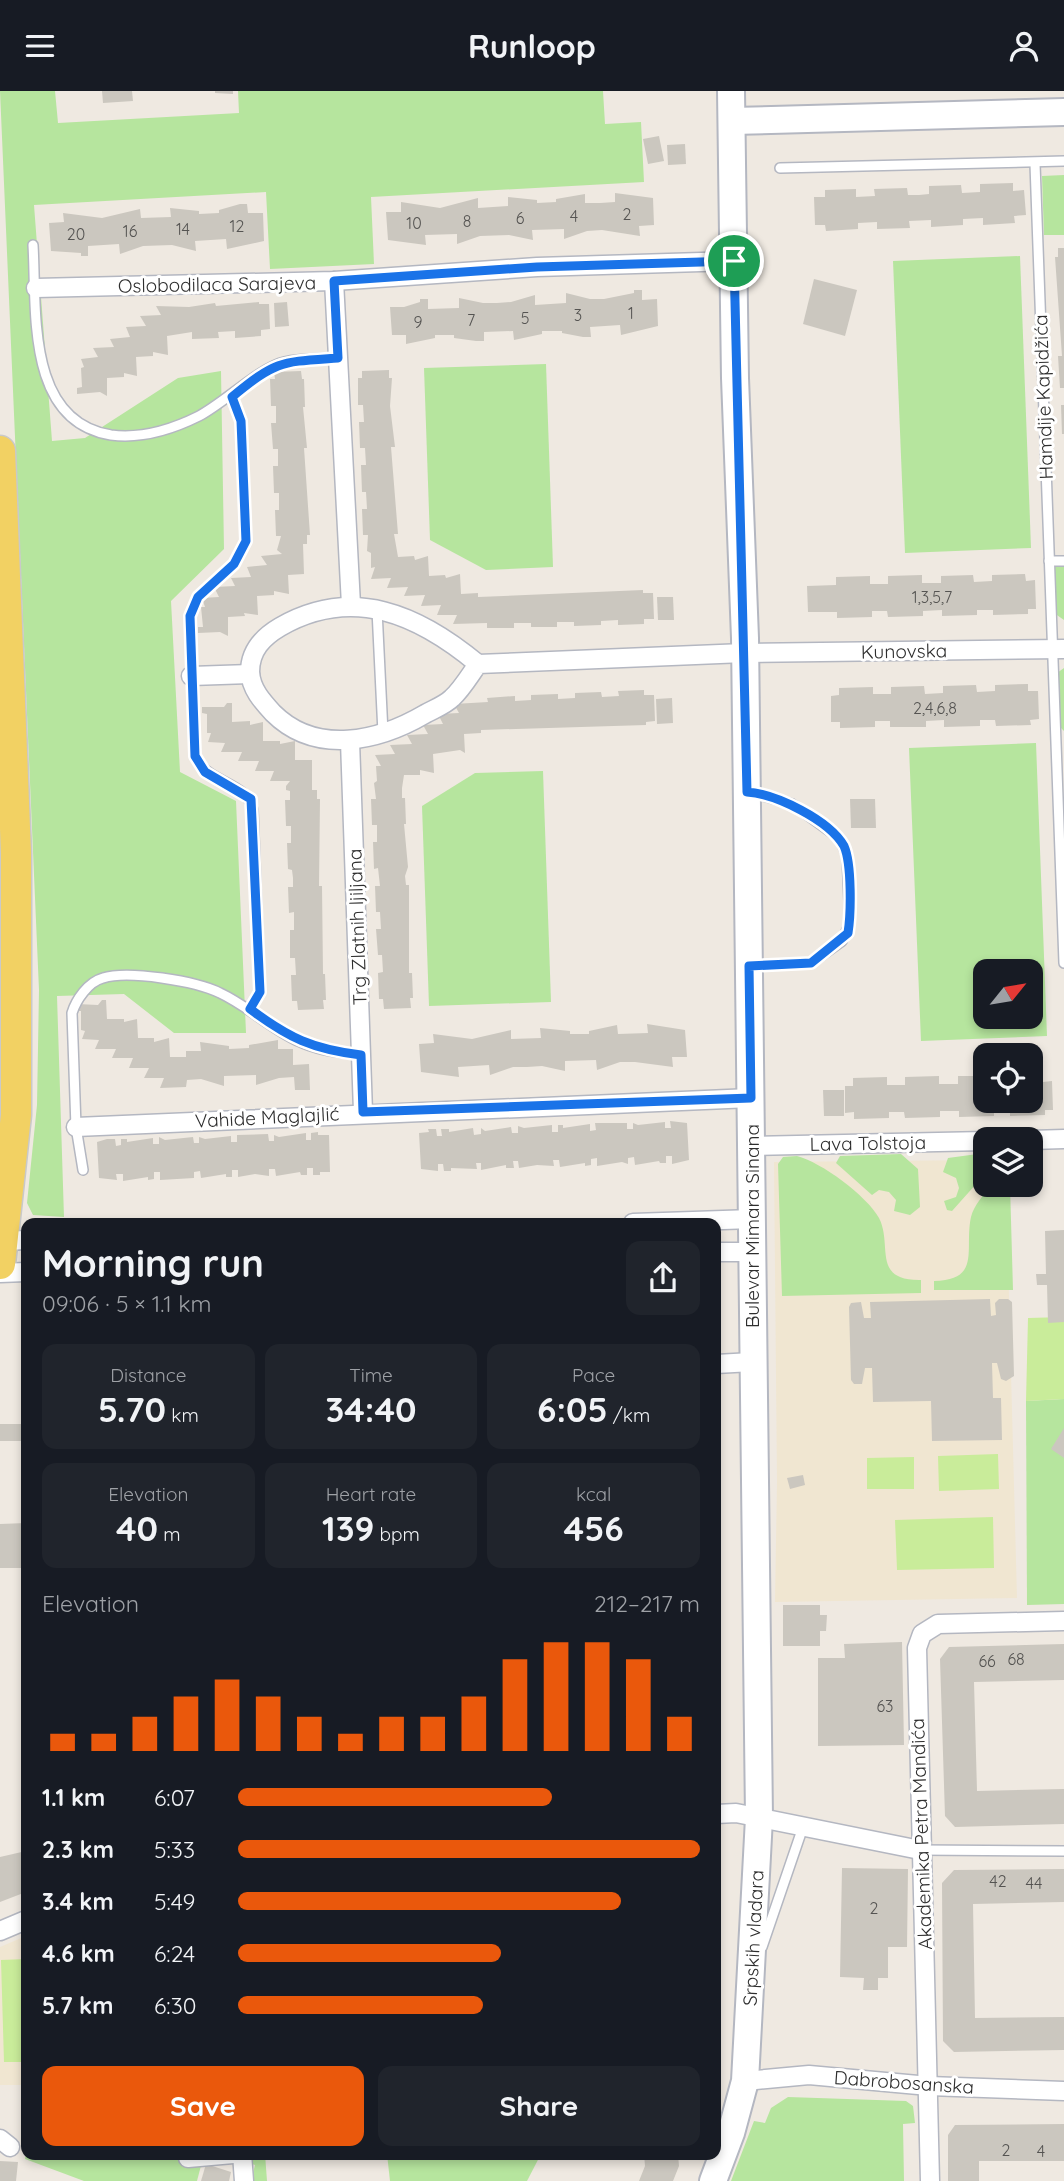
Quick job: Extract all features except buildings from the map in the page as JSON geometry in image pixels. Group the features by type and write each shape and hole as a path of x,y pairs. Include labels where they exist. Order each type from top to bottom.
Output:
{"main road":[{"path":"0,451 12,850 16,1115 10,1248"}],"street":[{"name":"Bulevar Mimara Sinana","path":"731,91 747,792 753,1219 752,1362 759,1690"},
{"path":"732,121 1064,112"},
{"name":"Oslobodilaca Sarajeva","path":"36,288 334,281 537,267 734,261"},
{"path":"334,281 351,605"},
{"path":"478,664 452,698 383,735 350,741 316,737 282,722 258,696 250,674 253,654 265,636 298,617 351,605 377,610 448,639 478,664 744,653"},
{"name":"Kunovska","path":"744,653 1058,649"},
{"path":"191,676 250,674"},
{"name":"Trg Zlatnih ljiljana","path":"350,741 363,1112"},
{"name":"Vahide Maglajlić","path":"76,1127 363,1112 751,1098"},
{"path":"1043,1140 1064,1139"},
{"name":"Lava Tolstoja","path":"752,1146 973,1141"},
{"path":"721,1220 753,1219"},
{"path":"721,1252 753,1252"},
{"path":"0,1273 21,1272"},
{"path":"721,1364 752,1362"},
{"name":"Akademika Petra Mandića","path":"930,2181 916,1657 922,1634 938,1624 1064,1621"},
{"name":"Srpskih vladara","path":"721,2159 737,2116 745,2081 760,1818 759,1690"},
{"path":"721,1814 736,1813 920,1850"},
{"path":"0,1931 21,1922"},
{"name":"Dabrobosanska","path":"745,2081 809,2075 929,2086 1064,2091"},
{"path":"242,2160 244,2181"},
{"name":"Srpskih vladara","path":"713,2181 721,2160"}],"lane":[{"path":"780,168 1035,164 1064,161"},
{"name":"Hamdije Kapidžića","path":"1035,164 1049,562 1058,649 1064,963"},
{"path":"33,245 38,344 43,367 57,398 75,422 102,433 142,436 165,431 232,397 266,369 284,362 338,358"},
{"path":"232,397 241,421 246,541 234,564 192,605 191,676 194,748 199,765 216,779 245,793 251,799 253,810 260,992 250,1009"},
{"path":"1049,562 1064,562"},
{"path":"377,610 383,735"},
{"path":"747,792 779,797 839,838 847,855 848,933 811,963 749,966"},
{"path":"83,1170 76,1127 72,1013 75,1003 93,983 114,977 193,982 250,1009 299,1042 324,1050 361,1055"},
{"path":"750,1982 803,1827"},
{"path":"920,1850 1064,1851"}],"shaded area":[{"path":"973,1160 973,1197 1006,1197 1017,1598 775,1602 777,1482 774,1162"},
{"path":"21,1938 21,2085 0,2085 0,1947"}],"green space":[{"path":"0,91 55,91 58,123 239,113 238,91 603,91 605,124 641,122 644,182 371,197 374,264 270,269 266,192 34,205 52,441 85,438 178,378 221,371 224,549 171,601 180,772 236,801 246,1033 174,1033 124,994 57,996 64,1217 33,1215 27,1203 37,1105 39,990"},
{"path":"1064,175 1064,235 1044,235 1042,176"},
{"path":"1020,256 1031,548 905,553 893,261"},
{"path":"546,364 553,567 486,570 430,540 424,368"},
{"path":"1059,556 1064,556 1064,620 1054,613 1053,563"},
{"path":"1064,668 1064,731 1059,726 1057,673"},
{"path":"1036,743 1047,1036 921,1041 909,748"},
{"path":"543,771 551,1002 429,1006 422,806 475,773"},
{"path":"901,1154 918,1169 920,1207 910,1215 894,1211 896,1200 889,1192 879,1190 872,1195 836,1163 840,1156"},
{"path":"973,1155 973,1187 952,1211 947,1210 944,1201 956,1197 959,1188 956,1178 943,1172 948,1158"},
{"path":"797,1156 830,1172 865,1200 883,1228 889,1268 895,1275 905,1279 921,1280 921,1293 782,1296 778,1164 783,1157"},
{"path":"982,1197 1010,1197 1013,1290 934,1290 934,1281 949,1279 965,1269 971,1217"},
{"path":"1064,1317 1064,1399 1026,1401 1028,1318"},
{"path":"1064,1399 1064,1604 1027,1605 1026,1401"},
{"path":"998,1454 999,1489 939,1491 938,1456"},
{"path":"914,1457 914,1489 867,1489 867,1458"},
{"path":"993,1517 994,1568 897,1570 895,1520"},
{"path":"21,1959 21,2062 4,2062 1,1960"},
{"path":"788,2097 906,2101 913,2106 915,2123 903,2124 904,2181 731,2181 754,2121 765,2123 771,2108"},
{"path":"28,2160 202,2160 197,2181 84,2181"},
{"path":"239,2160 265,2160 267,2181 251,2181 255,2165"},
{"path":"388,2160 538,2160 527,2181 390,2181"}],"route":[{"path":"734,261 747,792 779,797 839,838 847,855 850,923 848,933 842,941 811,963 749,966 751,1098 363,1112 361,1055 324,1050 299,1042 250,1009 260,992 251,799 245,793 205,772 195,756 190,616 192,605 234,564 243,552 246,541 241,421 239,409 232,397 266,369 284,362 338,358 334,281 537,267 734,261"}]}
